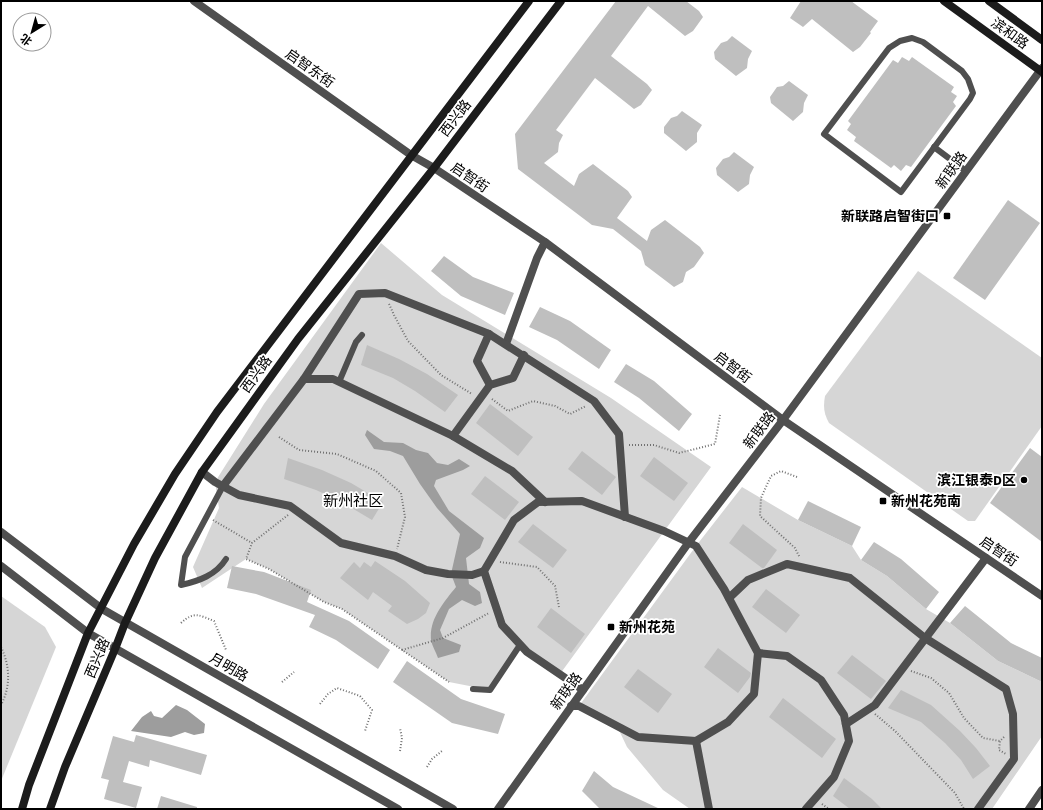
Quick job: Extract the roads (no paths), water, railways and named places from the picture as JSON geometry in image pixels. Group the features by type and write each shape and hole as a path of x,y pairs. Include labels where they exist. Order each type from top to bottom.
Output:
{"main road":[{"name":"西兴路","path":"22,809 29,785 88,633 102,609 134,544 175,474 217,412 529,1"},
{"name":"西兴路","path":"50,809 65,766 125,623 155,558 202,472 298,339 434,168 561,1"},
{"name":"滨和路","path":"944,1 1041,70"},
{"name":"滨和路","path":"989,1 1042,40"}],"street":[{"name":"启智东街","path":"194,1 412,156"},
{"name":"新联路","path":"498,809 689,542 783,420 1041,70"},
{"name":"启智街","path":"412,156 434,168 544,242 783,420 1042,596"},
{"path":"506,344 544,242"},
{"path":"223,486 304,379 359,294 386,293 489,334 594,401 619,434 625,516"},
{"path":"489,334 477,361 490,385"},
{"path":"453,436 490,385 513,378 524,355"},
{"path":"304,379 333,379 453,436 512,471 545,502"},
{"path":"202,472 239,495 290,506 341,543 395,556 426,570 448,574 472,575 484,572"},
{"path":"571,706 579,706 638,737 696,741 728,722 754,694 758,653 728,598 696,546 664,531 582,501 538,502 514,520 484,572 502,625 527,652 583,690"},
{"name":"月明路","path":"1,532 102,609 454,809"},
{"path":"846,724 875,704 986,558"},
{"path":"728,598 748,580 787,564 850,578 926,638 1006,689 1014,714 1014,759 978,809"},
{"path":"1,566 88,633 398,809"},
{"path":"758,653 787,656 821,680 844,715 849,741 834,777 806,809"},
{"path":"696,741 709,809"},
{"path":"1029,809 1042,790"}],"lane":[{"path":"912,38 923,42 962,71 968,80 973,93 934,147 901,192 824,134 889,48 900,41 912,38"},
{"path":"934,147 966,171"},
{"path":"339,382 356,342 362,335"},
{"path":"223,486 185,557 181,585 200,580 221,567 226,559"},
{"path":"473,689 490,690 520,645"}],"place":[{"name":"新联路启智街口","path":"947,216"},
{"name":"滨江银泰D区","path":"1024,480"},
{"name":"新州花苑南","path":"883,501"},
{"name":"新州花苑","path":"611,627"}],"district":[{"name":"新州社区","path":"353,501"}]}
